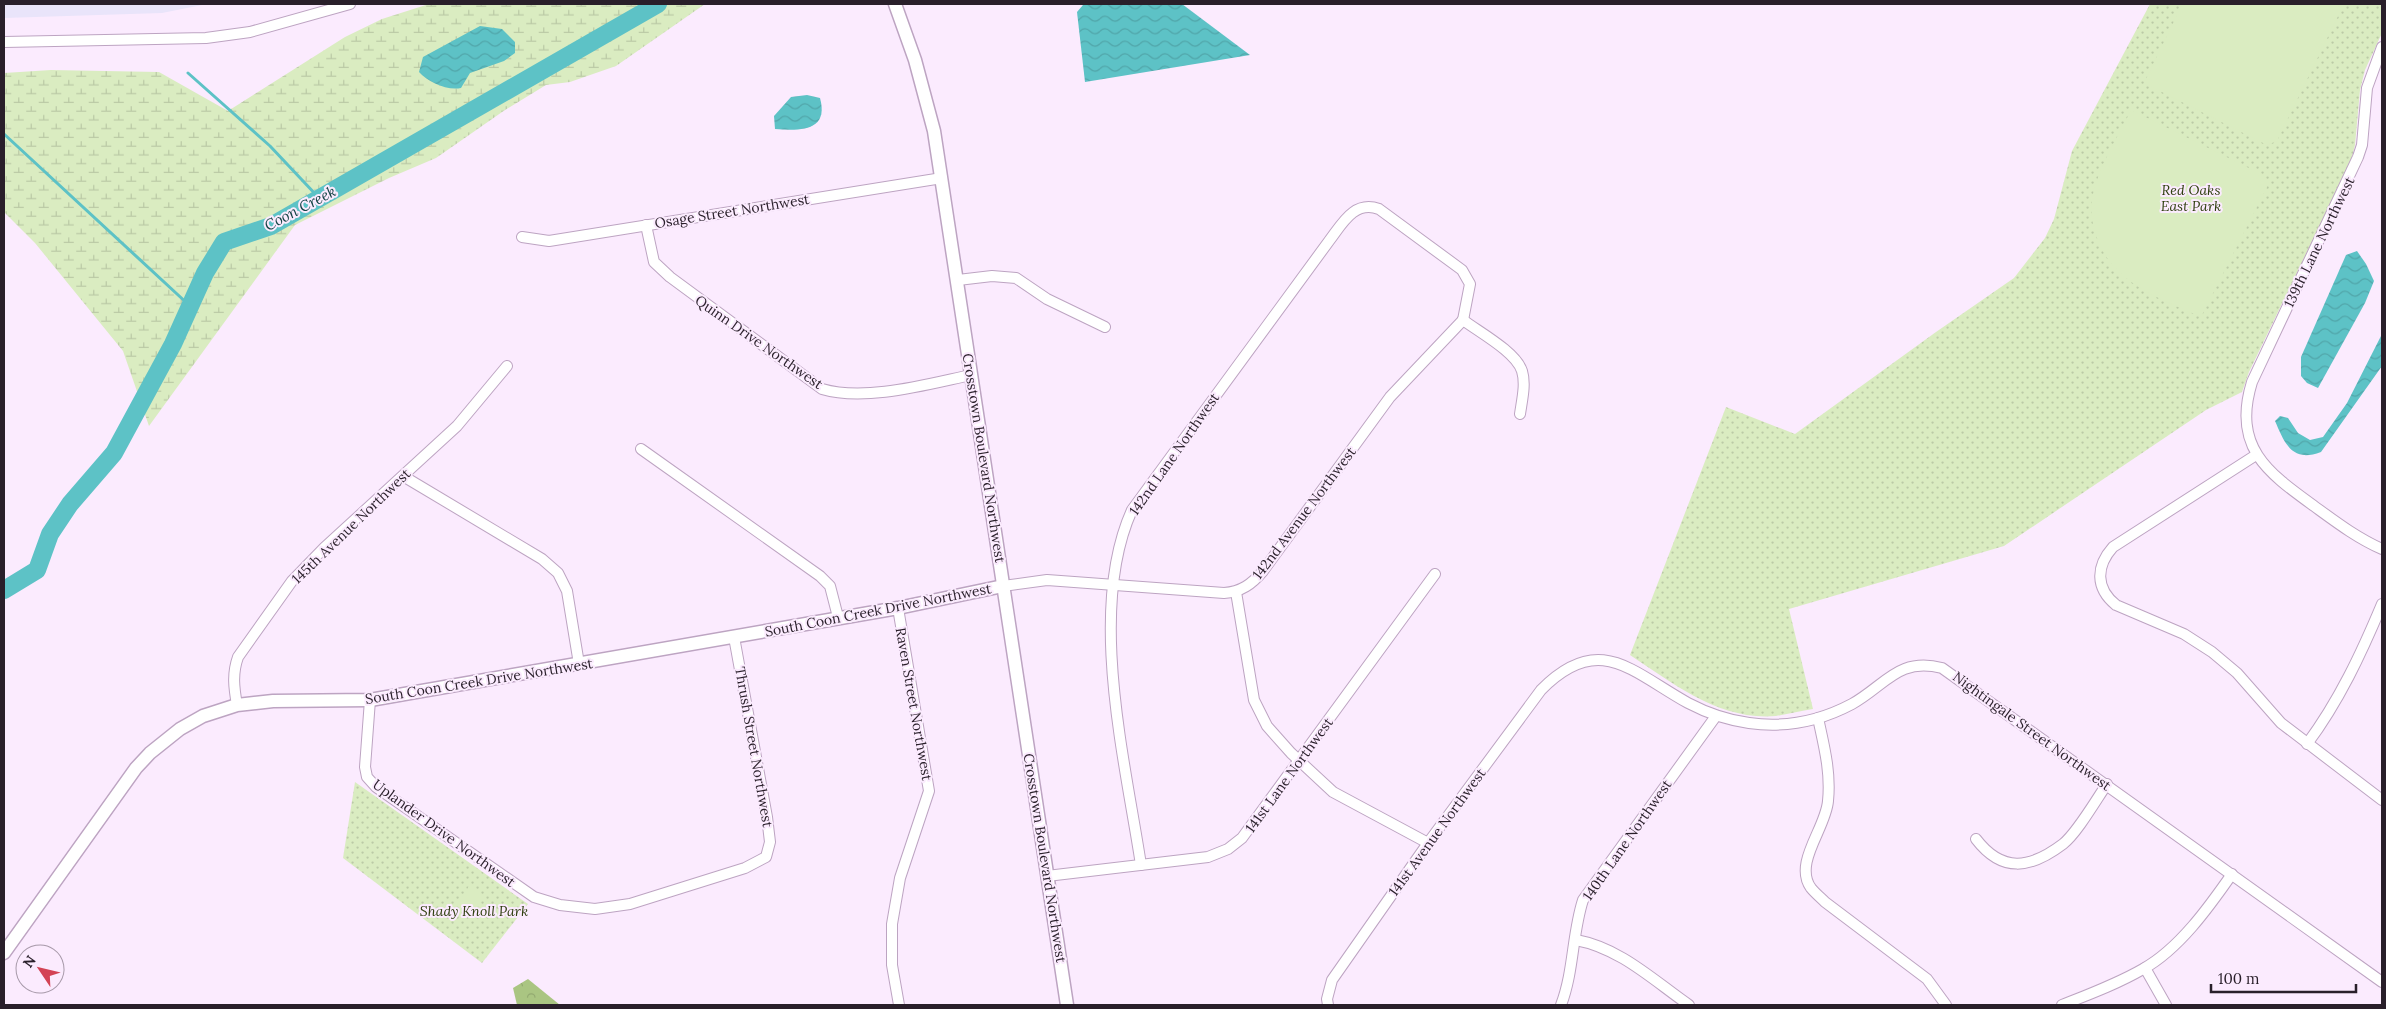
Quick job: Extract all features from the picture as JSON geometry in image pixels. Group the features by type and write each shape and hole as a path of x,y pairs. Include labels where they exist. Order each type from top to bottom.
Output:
{"street":[{"path":"4,42 206,38 250,32 350,4"},
{"name":"Crosstown Boulevard Northwest","path":"895,4 926,95 942,178 1067,1005"},
{"name":"139th Lane Northwest","path":"2256,456 2248,433 2246,408 2252,382 2358,157 2362,145 2367,88 2382,47"},
{"name":"Osage Street Northwest","path":"522,237 549,240 942,178"},
{"name":"142nd Lane Northwest","path":"1141,865 1110,661 1114,584 1119,543 1132,510 1329,241 1348,216 1359,207 1365,206 1379,209 1462,270 1470,284 1463,320"},
{"name":"Quinn Drive Northwest","path":"646,225 654,262 670,277 822,389 840,394 857,393 904,388 971,375"},
{"path":"958,280 992,276 1016,278 1047,299 1105,327"},
{"path":"1463,320 1514,358 1522,371 1524,392 1520,414"},
{"name":"142nd Avenue Northwest","path":"1236,592 1255,581 1390,397 1463,320"},
{"name":"145th Avenue Northwest","path":"237,705 234,668 238,657 292,581 324,548 457,426 507,366"},
{"path":"641,449 820,576 830,586 838,617"},
{"path":"2382,548 2360,538 2282,482 2265,468 2256,456 2113,547 2106,555 2100,569 2100,583 2108,598 2116,605 2184,634 2226,662 2281,723 2306,744 2382,800"},
{"path":"403,476 542,559 558,573 567,591 579,664"},
{"name":"141st Lane Northwest","path":"1047,876 1208,857 1228,848 1242,838 1435,574"},
{"path":"1003,586 1047,580 1236,592 1254,700 1267,726 1299,761 1332,792 1428,843"},
{"name":"South Coon Creek Drive Northwest","path":"4,953 120,790 150,753 180,729 203,716 237,705 273,701 370,700 898,608 1003,586"},
{"path":"2306,744 2348,680 2382,604"},
{"name":"Raven Street Northwest","path":"898,608 929,792 900,878 892,924 892,965 899,1005"},
{"name":"Thrush Street Northwest","path":"734,637 767,818 770,842 766,857"},
{"name":"Nightingale Street Northwest","path":"1564,670 1590,661 1615,662 1646,675 1687,702 1716,716 1770,725 1818,718 1853,703 1895,672 1906,667 1927,664 1942,668 1953,674 2382,982"},
{"name":"141st Avenue Northwest","path":"1328,1005 1327,999 1332,980 1428,843 1541,690 1564,670"},
{"name":"Uplander Drive Northwest","path":"370,700 365,766 367,777 392,799 534,897 560,906 595,909 630,904 745,868 766,857"},
{"name":"140th Lane Northwest","path":"1561,1005 1571,970 1576,940 1576,920 1583,900 1716,716"},
{"path":"1818,718 1830,774 1828,804 1821,829 1806,864 1810,888 1825,902 1927,979 1946,1005"},
{"path":"1976,839 1986,851 2008,864 2021,864 2040,858 2064,843 2106,784"},
{"path":"2062,1005 2107,988 2145,968 2188,931 2232,874"},
{"path":"1576,940 1600,946 1619,955 1689,1005"},
{"path":"2145,968 2166,1005"}],"shaded area":[{"path":"4,4 207,4 162,13 4,18"}],"green space":[{"path":"429,4 705,4 616,66 570,82 546,85 505,110 436,158 389,178 295,225 149,426 123,351 35,243 4,212 4,73 51,70 159,72 228,111 345,37 382,19"},
{"name":"Red Oaks East Park","path":"2150,4 2382,4 2382,33 2365,70 2360,90 2355,145 2351,161 2249,372 2242,392 2206,410 2004,546 1789,609 1813,709 1776,716 1755,716 1736,713 1717,707 1699,698 1630,655 1726,407 1795,434 2014,278 2045,238 2054,219 2072,151"},
{"path":"2187,4 2334,4 2342,8 2277,141 2267,145 2144,83 2178,13"},
{"path":"2131,110 2265,176 2267,187 2201,317 2167,302 2136,285 2110,261 2100,246 2092,217 2093,194 2099,174"},
{"name":"Shady Knoll Park","path":"355,782 528,904 482,963 343,858"},
{"path":"469,886 484,896 472,916 457,906"},
{"path":"528,979 560,1005 517,1005 513,988"}],"water":[{"path":"1182,4 1250,55 1085,82 1077,12 1083,5"},
{"path":"480,26 502,29 515,42 515,53 504,61 470,73 461,88 456,89 438,85 419,72 423,57"},
{"path":"807,95 820,98 822,109 817,123 803,129 775,129 774,116 791,97"},
{"path":"2357,251 2374,281 2365,303 2318,388 2307,383 2301,376 2301,357 2346,255"},
{"path":"2382,334 2382,366 2321,452 2311,455 2296,453 2286,444 2275,421 2280,416 2288,418 2298,433 2310,440 2323,437 2347,403"}],"waterway":[{"name":"Coon Creek","path":"4,590 37,570 50,534 70,504 114,453 173,344 205,273 224,242 271,226 658,4"},
{"path":"188,73 270,146 319,198"},
{"path":"4,134 190,306"}]}
